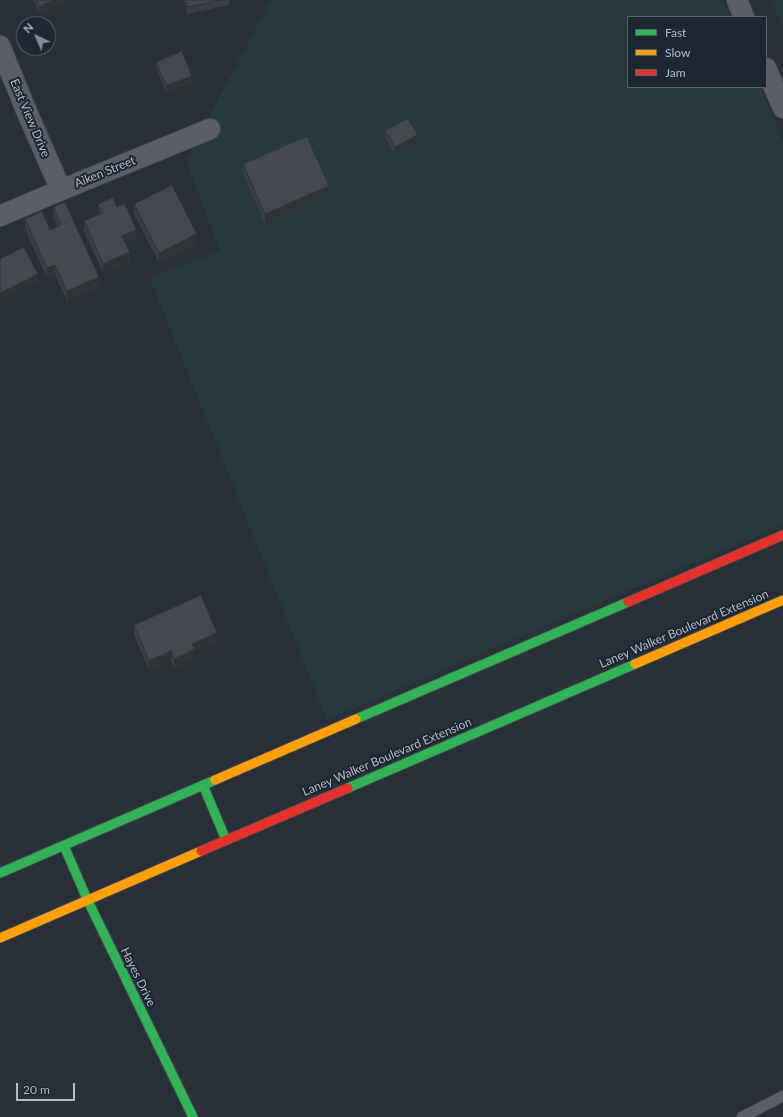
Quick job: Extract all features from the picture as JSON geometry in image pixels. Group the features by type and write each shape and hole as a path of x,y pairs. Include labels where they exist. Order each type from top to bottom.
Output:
{"main road":[{"path":"0,873 783,535"},
{"name":"Laney Walker Boulevard Extension","path":"0,938 783,600"},
{"path":"203,785 226,840"},
{"name":"Hayes Drive","path":"64,846 88,901 193,1117"}],"street":[{"path":"737,0 744,16"},
{"name":"East View Drive","path":"0,46 61,190"},
{"path":"767,70 783,108"},
{"name":"Aiken Street","path":"0,216 210,129"}],"lane":[{"path":"742,1117 783,1096"}],"green space":[{"path":"271,0 722,0 730,16 627,16 627,88 760,88 783,140 783,525 327,720 150,278 220,251 186,160"},
{"path":"771,0 783,0 783,28"}],"building":[{"path":"36,0 54,0 39,7"},
{"path":"186,0 223,0 187,7"},
{"path":"182,51 192,76 166,86 156,62"},
{"path":"408,118 418,135 395,147 385,130"},
{"path":"307,136 329,186 265,214 243,164"},
{"path":"172,185 197,234 159,253 134,204"},
{"path":"113,197 117,207 125,203 136,230 122,236 130,252 103,264 84,221 102,213 98,204"},
{"path":"65,202 99,277 67,291 55,265 47,268 25,219 42,211 50,230 61,225 53,207"},
{"path":"24,247 38,274 0,293 0,259"},
{"path":"201,595 217,633 192,644 195,649 174,659 171,651 149,661 134,625"}],"traffic: fast":[{"path":"356,719 628,602"},
{"path":"348,788 635,664"},
{"path":"0,873 215,780"},
{"path":"203,785 226,840"},
{"path":"64,846 88,901 193,1117"}],"traffic: slow":[{"path":"635,664 783,600"},
{"path":"215,780 356,719"},
{"path":"0,938 201,851"}],"traffic: jam":[{"path":"628,602 783,535"},
{"path":"201,851 348,788"}]}
